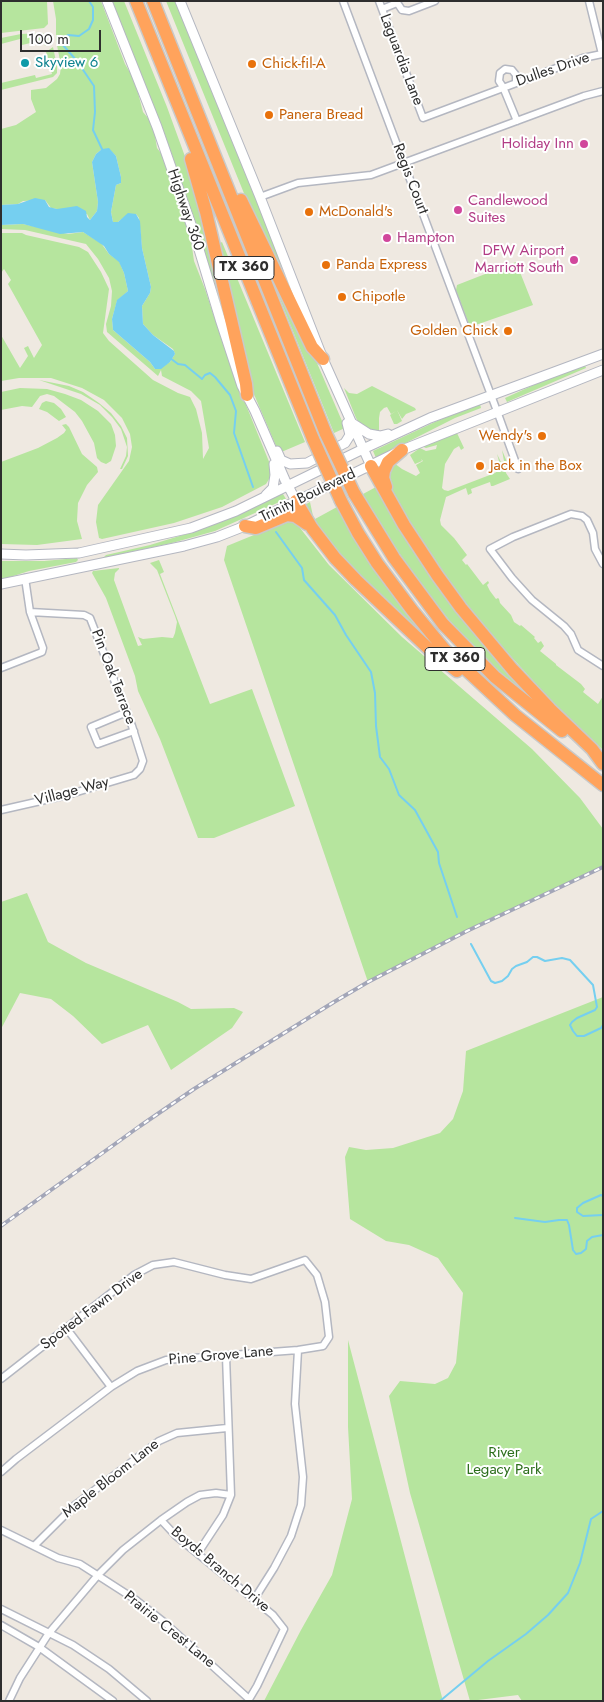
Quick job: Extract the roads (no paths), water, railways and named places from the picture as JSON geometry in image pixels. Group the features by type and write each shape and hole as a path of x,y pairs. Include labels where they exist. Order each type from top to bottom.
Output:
{"highway":[{"name":"TX 360","path":"136,1 313,439 341,501 358,532 388,578 445,650 500,702 603,785"},
{"name":"TX 360","path":"153,1 326,434 354,493 394,558 443,624 495,677 603,764"},
{"path":"175,98 172,109 194,167 206,212 247,395"},
{"path":"214,150 221,155 312,347 323,359"},
{"path":"391,501 384,483 384,472 388,462 402,450"},
{"path":"371,466 404,525 437,575 480,632 550,710 592,749 603,764"},
{"path":"296,501 312,528 335,558 356,580 430,650 451,666 482,695 500,702"},
{"path":"245,526 256,528 287,515 295,516 312,528"}],"main road":[{"name":"Highway 360","path":"107,1 157,127 194,233 233,362 275,459 296,501"},
{"path":"180,1 260,197 323,359 371,466"},
{"name":"Trinity Boulevard","path":"1,554 79,553 125,544 210,522 430,418 603,354"},
{"name":"Trinity Boulevard","path":"1,584 184,546 217,537 245,526 402,450 497,410 603,370"},
{"path":"264,433 272,441 281,460 290,464 306,463 348,440 350,431 346,411"},
{"path":"351,422 364,432 375,436 400,432"},
{"path":"260,499 273,488 275,459"}],"street":[{"name":"Regis Court","path":"343,1 518,468"},
{"name":"Laguardia Lane","path":"379,1 423,118 506,86"},
{"path":"382,9 396,2 402,10 409,11 435,1"},
{"name":"Dulles Drive","path":"506,86 583,58 602,54 589,1"},
{"path":"516,83 515,72 509,68 500,73 498,77 501,85 506,86 517,121"},
{"path":"260,197 298,183 371,175 603,91"},
{"path":"603,564 595,549 593,534 587,520 582,516 571,514 512,537 490,549 532,600 571,634 578,650 603,666"},
{"path":"1,668 42,652 44,648 30,612 25,578"},
{"name":"Pin Oak Terrace","path":"30,612 90,618 143,757 140,769"},
{"path":"127,712 91,727 98,744 134,731"},
{"name":"Village Way","path":"1,810 67,795 134,775 140,769"},
{"name":"Spotted Fawn Drive","path":"1,1379 134,1275 154,1265 174,1262 224,1275 250,1279 305,1260"},
{"name":"Pine Grove Lane","path":"1,1472 111,1387 137,1370 166,1360 298,1350 323,1346 329,1337 325,1302 317,1276 305,1260"},
{"path":"67,1329 111,1387"},
{"path":"255,1598 291,1536 301,1504 303,1477 295,1404 298,1350"},
{"path":"198,1553 223,1515 231,1495 226,1356"},
{"name":"Maple Bloom Lane","path":"34,1546 75,1505 159,1441 178,1434 228,1428"},
{"path":"10,1701 20,1678 49,1633 98,1575 123,1550 161,1520 200,1495 216,1493 231,1495"},
{"name":"Boyds Branch Drive","path":"161,1520 176,1536 255,1598 273,1615 284,1629 249,1700"},
{"name":"Prairie Crest Lane","path":"1,1530 58,1558 80,1564 136,1600 164,1622 249,1700"},
{"path":"1,1609 89,1655 147,1701"},
{"path":"1,1625 39,1647 113,1701"}],"water":[{"path":"109,148 116,156 121,177 121,183 116,185 111,212 113,222 118,222 128,213 136,214 140,221 142,248 151,287 150,293 142,306 143,324 153,335 174,351 175,354 170,362 161,369 155,369 150,362 113,330 112,319 117,300 128,291 124,273 119,262 109,254 104,246 83,232 60,234 23,224 1,225 1,205 18,204 35,198 45,200 49,207 57,209 77,206 86,211 87,217 90,220 97,211 98,202 92,162 96,154 102,149"}],"waterway":[{"path":"89,1 93,7 93,20 89,29 79,36 68,35 63,39 62,44 77,61 94,86 95,112 93,130 102,149"},
{"path":"170,358 178,364 185,365 202,379 210,373 230,395 236,411 234,433 253,487"},
{"path":"276,532 302,568 304,580 335,615 371,672 375,693 376,726 380,757 389,769 399,795 415,810 438,852 439,863 457,917"},
{"path":"471,944 491,981 495,983 502,981 512,969 533,957 545,961 562,958 570,960 593,985 597,1007 595,1010 572,1022 570,1025 573,1031 577,1036 584,1036 601,1028 603,1025"},
{"path":"603,1196 601,1195 583,1203 577,1208 577,1212 583,1216 603,1215"},
{"path":"515,1218 545,1222 567,1220 573,1250 576,1254 586,1249 587,1241 592,1237 603,1235"},
{"path":"440,1701 488,1661 526,1634 548,1615 568,1593 580,1563 591,1519 603,1511"}],"railway":[{"path":"1,1226 194,1089 334,1002 368,982 467,931 603,867"}],"place":[{"name":"Skyview 6","path":"25,63"},
{"name":"Chick-fil-A","path":"252,64"},
{"name":"Panera Bread","path":"269,115"},
{"name":"Holiday Inn","path":"584,144"},
{"name":"Candlewood Suites","path":"458,210"},
{"name":"McDonald's","path":"309,212"},
{"name":"Hampton","path":"387,238"},
{"name":"DFW Airport Marriott South","path":"574,260"},
{"name":"Panda Express","path":"326,265"},
{"name":"Chipotle","path":"342,297"},
{"name":"Golden Chick","path":"508,331"},
{"name":"Wendy's","path":"542,436"},
{"name":"Jack in the Box","path":"480,466"}],"park label":[{"name":"River Legacy Park","path":"504,1462"}]}
